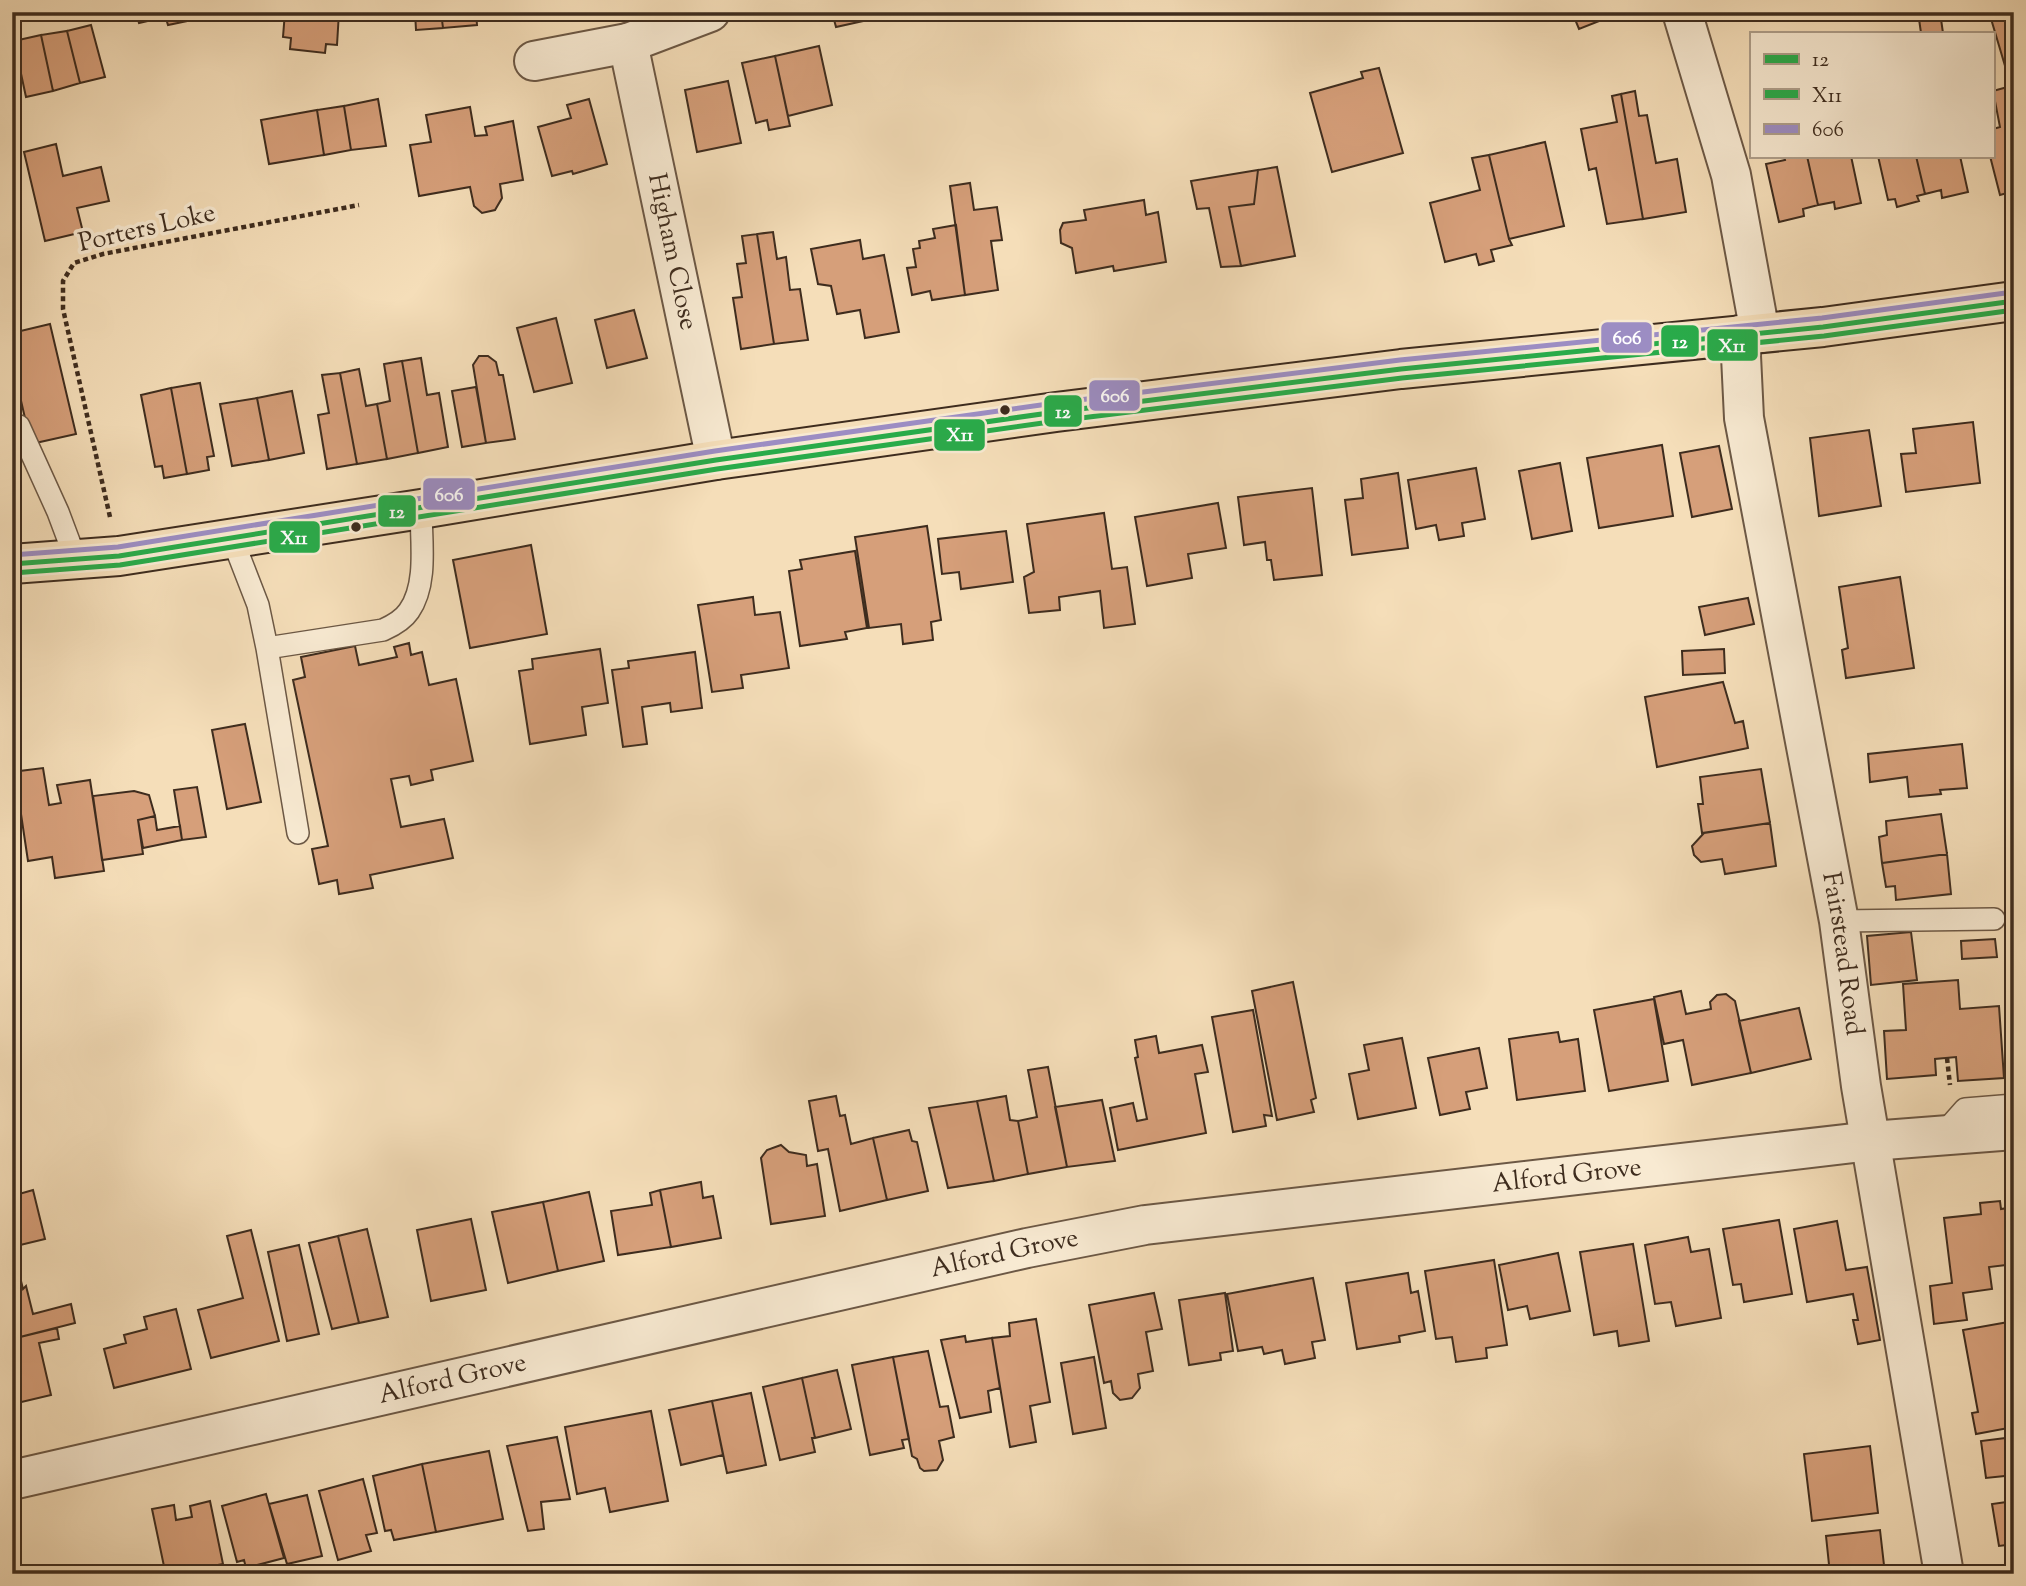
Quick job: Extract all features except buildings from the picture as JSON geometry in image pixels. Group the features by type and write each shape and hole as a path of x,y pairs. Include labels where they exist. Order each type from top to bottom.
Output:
{"main road":[{"path":"12,564 119,556 716,460 1215,391 1401,369 1750,334 2014,301"},
{"path":"12,573 76,559"}],"street":[{"path":"534,61 628,43 710,12"},
{"name":"Fairstead Road","path":"1682,12 1731,175 1750,334 1744,418 1839,921 1861,1086 1944,1574"},
{"name":"Higham Close","path":"628,43 716,460"},
{"name":"Alford Grove","path":"12,1480 1027,1248 1145,1225 1871,1141 2014,1130"}],"lane":[{"path":"12,427 19,426 76,559"},
{"path":"267,648 383,630 409,611 420,582 421,509"},
{"path":"232,538 258,605 298,833"},
{"path":"1839,921 1994,919"},
{"path":"1940,1137 1965,1109 2014,1105"}],"path":[{"name":"Porters Loke","path":"119,556 63,309 63,281 74,262 103,254 359,205"}],"transit line":[{"name":"606","path":"12,555 118,547 715,451 1055,403 1400,360 1822,318 2013,292"},
{"name":"12","path":"12,564 119,556 716,460 1056,412 1401,369 1823,327 2014,301"},
{"name":"X11","path":"13,573 120,565 717,469 1057,421 1402,378 1824,336 2014,310"}]}
